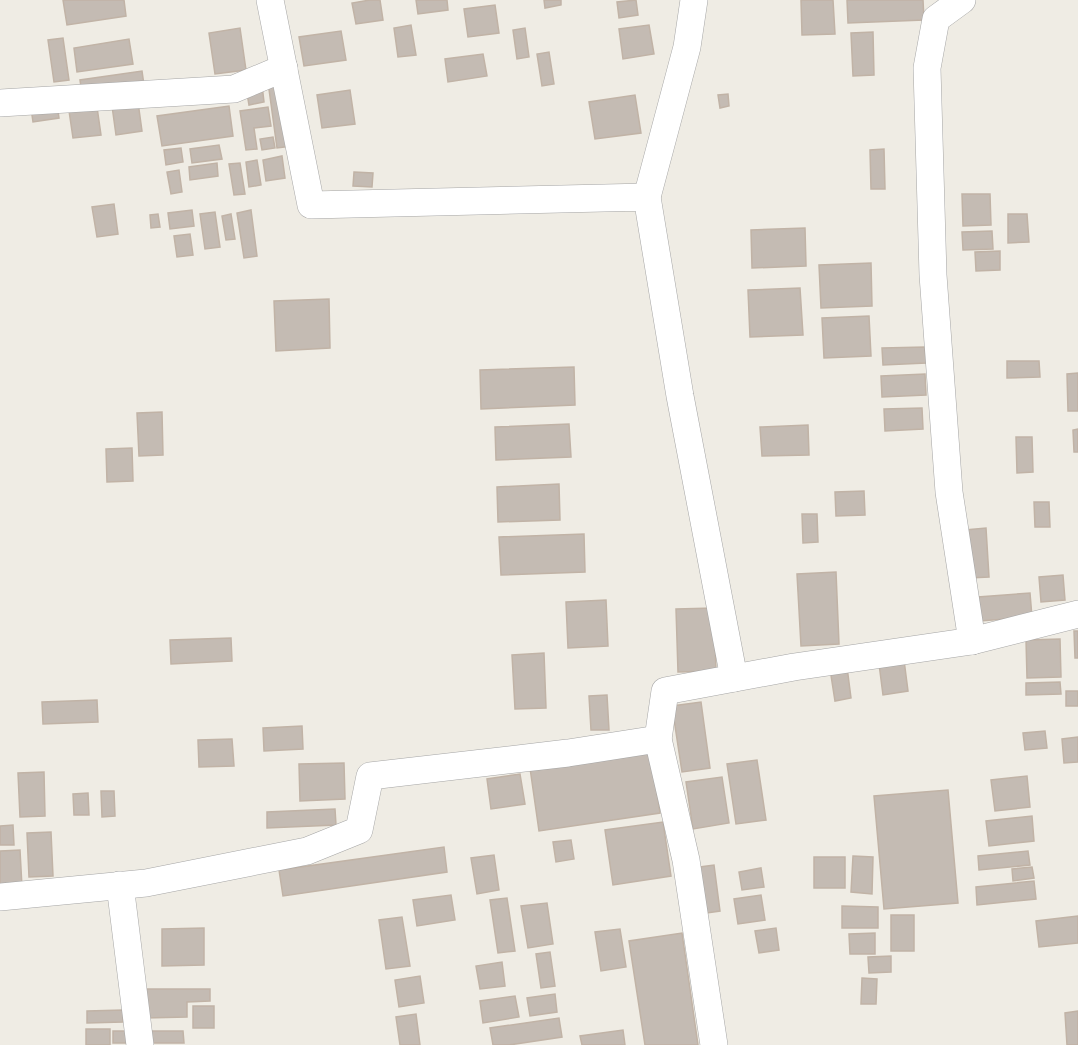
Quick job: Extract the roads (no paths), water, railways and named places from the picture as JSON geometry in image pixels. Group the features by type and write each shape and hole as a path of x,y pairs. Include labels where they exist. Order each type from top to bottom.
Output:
{"street":[{"path":"270,0 311,205 647,197"},
{"path":"694,0 687,46 647,197 680,396 735,678"},
{"path":"963,0 936,19 927,68 933,275 949,492 972,641"},
{"path":"0,103 234,89 284,68"},
{"path":"714,1045 686,860 658,739 665,691 794,667 972,641 1078,614"},
{"path":"0,897 146,883 307,851 359,830 370,776 567,753 658,739"},
{"path":"120,885 140,1045"}]}
